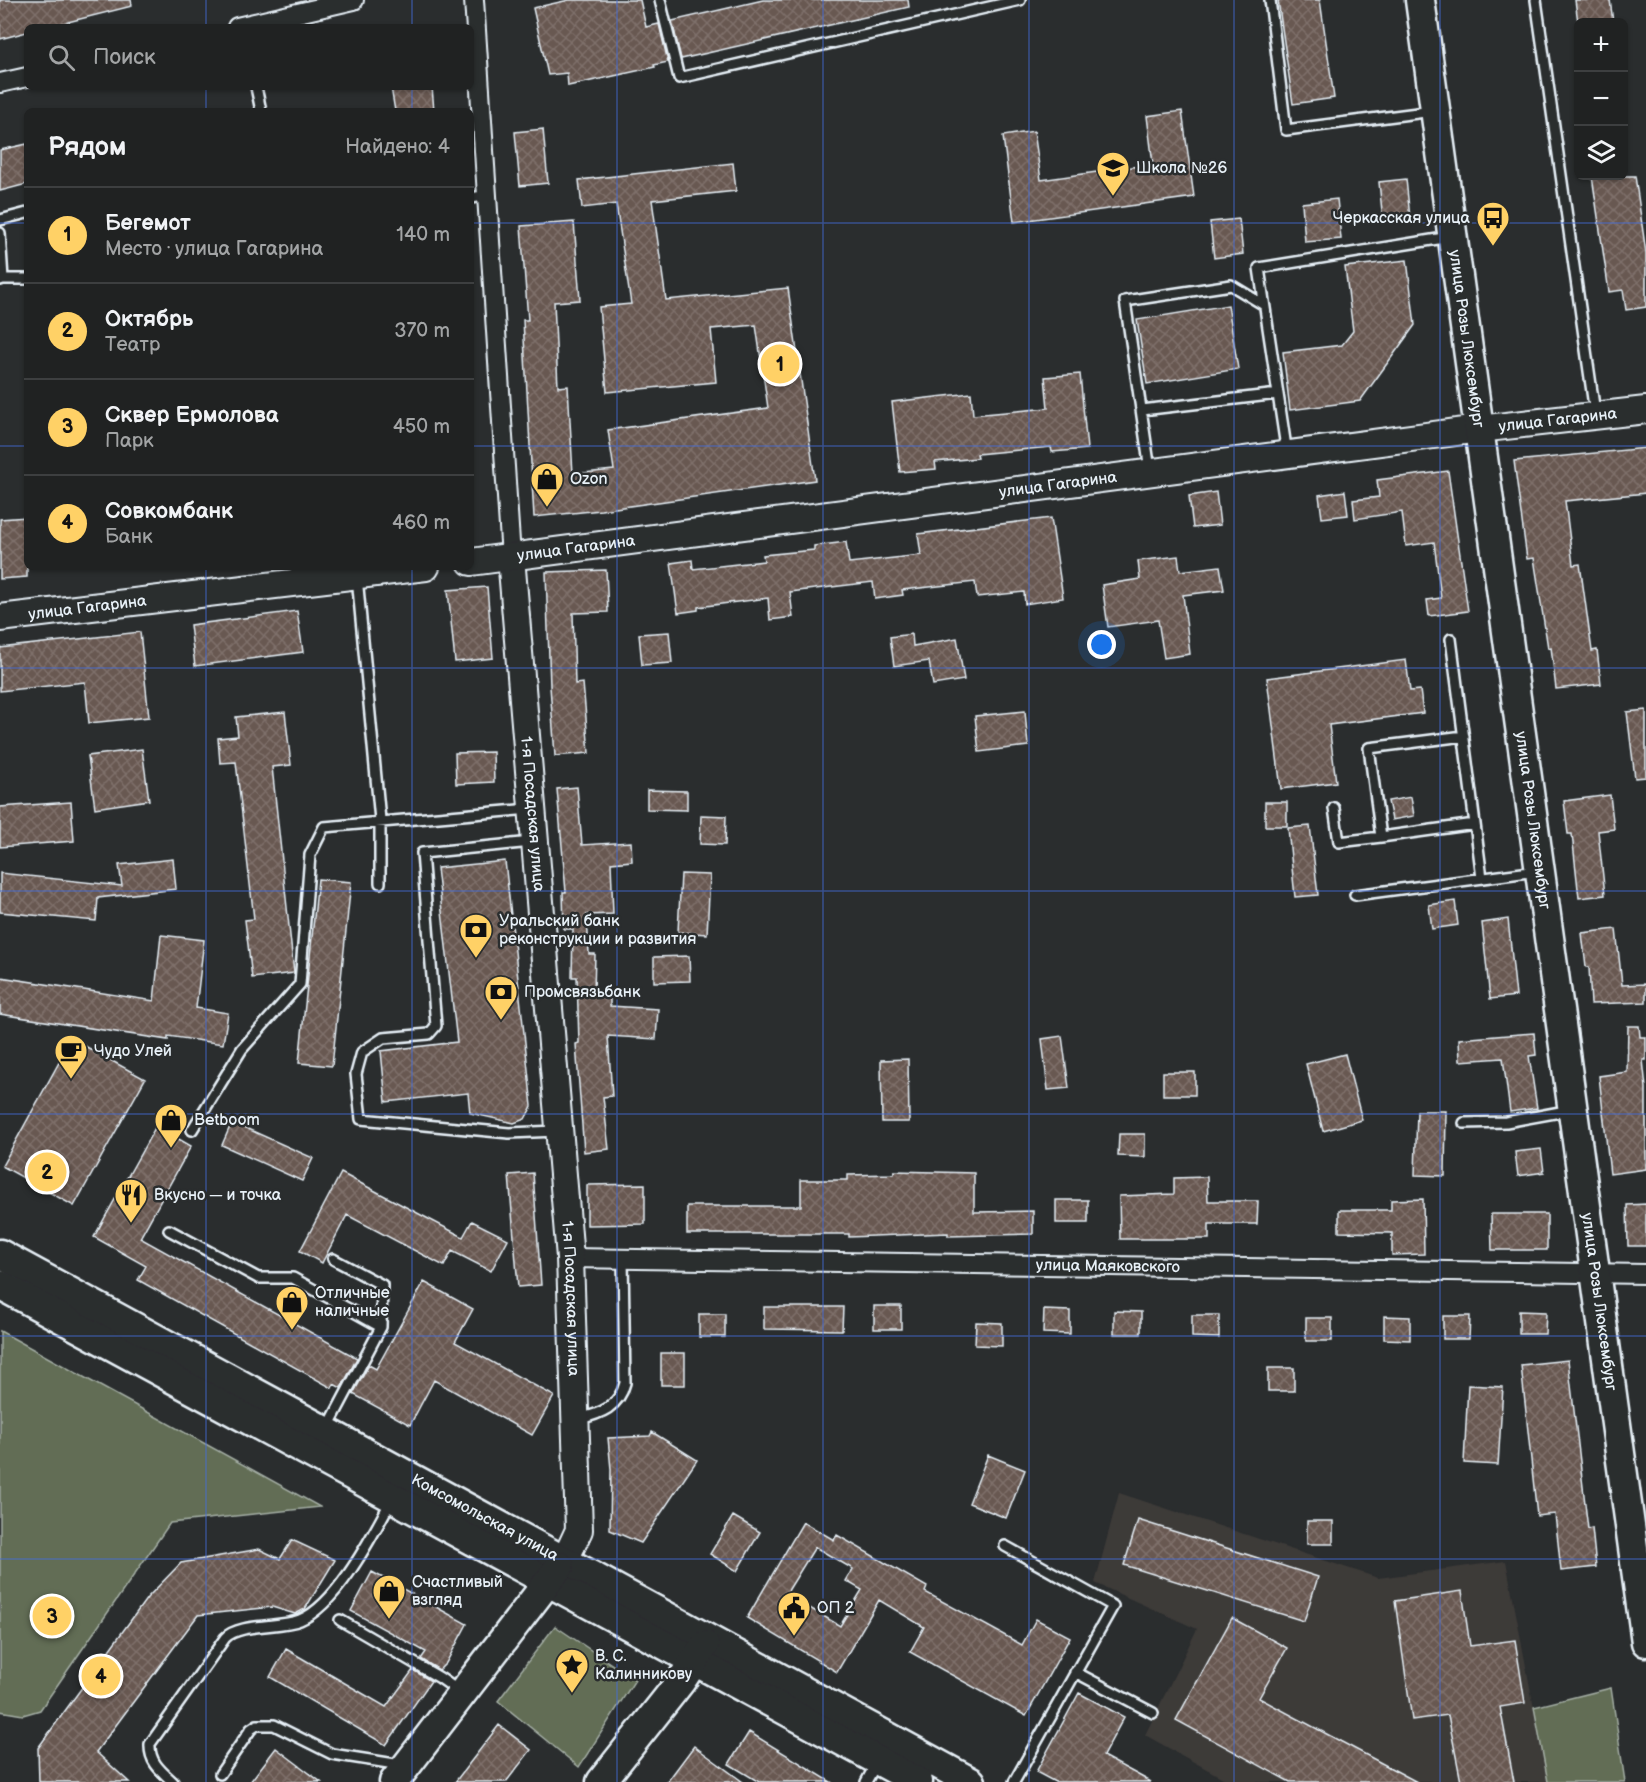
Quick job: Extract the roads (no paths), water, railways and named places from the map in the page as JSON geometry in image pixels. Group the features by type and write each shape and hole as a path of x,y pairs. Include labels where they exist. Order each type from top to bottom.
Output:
{"main road":[{"name":"улица Розы Люксембург","path":"1420,0 1646,1642"},
{"name":"Комсомольская улица","path":"0,1254 326,1431 557,1570 702,1649 971,1782"},
{"name":"Комсомольская улица","path":"0,1285 393,1496 557,1570"},
{"name":"1-я Посадская улица","path":"400,1774 557,1570"},
{"name":"Комсомольская улица","path":"702,1649 872,1771 918,1782"},
{"path":"601,1782 702,1649"}],"street":[{"path":"254,24 354,0"},
{"name":"1-я Посадская улица","path":"474,0 480,196 570,1258 579,1530 557,1570"},
{"path":"0,83 24,78"},
{"name":"улица Гагарина","path":"474,562 1479,429 1646,410"},
{"name":"улица Гагарина","path":"0,618 374,570"},
{"name":"улица Маяковского","path":"570,1258 1646,1274"}],"lane":[{"path":"660,0 679,78 1020,0"},
{"path":"1270,0 1286,130 1435,110"},
{"path":"1536,0 1595,416"},
{"path":"257,90 260,108"},
{"path":"0,220 24,214"},
{"path":"0,233 1,280 24,279"},
{"path":"1287,454 1259,268 1453,237"},
{"path":"1150,472 1125,301 1232,285 1264,305"},
{"path":"1142,410 1278,394"},
{"path":"356,571 380,820 380,883"},
{"path":"1451,639 1482,878"},
{"path":"1381,837 1369,748 1464,736"},
{"path":"1334,808 1339,842 1475,824"},
{"path":"192,1130 242,1049 300,984 309,855 324,827 380,820 532,809"},
{"path":"535,842 422,853 436,1026 429,1034 383,1038 362,1052 356,1074 361,1119 510,1132 559,1131"},
{"path":"1355,895 1540,870"},
{"path":"1464,1123 1506,1122 1573,1110"},
{"path":"169,1230 258,1278 293,1278 381,1328"},
{"path":"326,1431 381,1328 382,1285 333,1259"},
{"path":"576,1420 596,1415 621,1396 625,1383 622,1259"},
{"path":"173,1782 152,1759 150,1744 225,1638 237,1631 299,1621 321,1607 350,1570 393,1496"},
{"path":"1005,1546 1113,1606 1014,1782"},
{"path":"340,1620 462,1693"},
{"path":"1075,1672 1153,1713"},
{"path":"220,1774 251,1729 266,1725 281,1728 332,1754 400,1774"}],"place":[{"name":"Школа №26","path":"1113,197"},
{"name":"Черкасская улица","path":"1493,247"},
{"name":"Бегемот","path":"780,364"},
{"name":"Ozon","path":"547,508"},
{"name":"Уральский банк реконструкции и развития","path":"476,959"},
{"name":"Промсвязьбанк","path":"501,1021"},
{"name":"Чудо Улей","path":"71,1080"},
{"name":"Betboom","path":"171,1149"},
{"name":"Октябрь","path":"47,1172"},
{"name":"Вкусно — и точка","path":"131,1224"},
{"name":"Отличные наличные","path":"292,1331"},
{"name":"Сквер Ермолова","path":"52,1616"},
{"name":"Счастливый взгляд","path":"389,1620"},
{"name":"ОП 2","path":"794,1637"},
{"name":"Совкомбанк","path":"101,1676"},
{"name":"В. С. Калинникову","path":"572,1694"}]}
